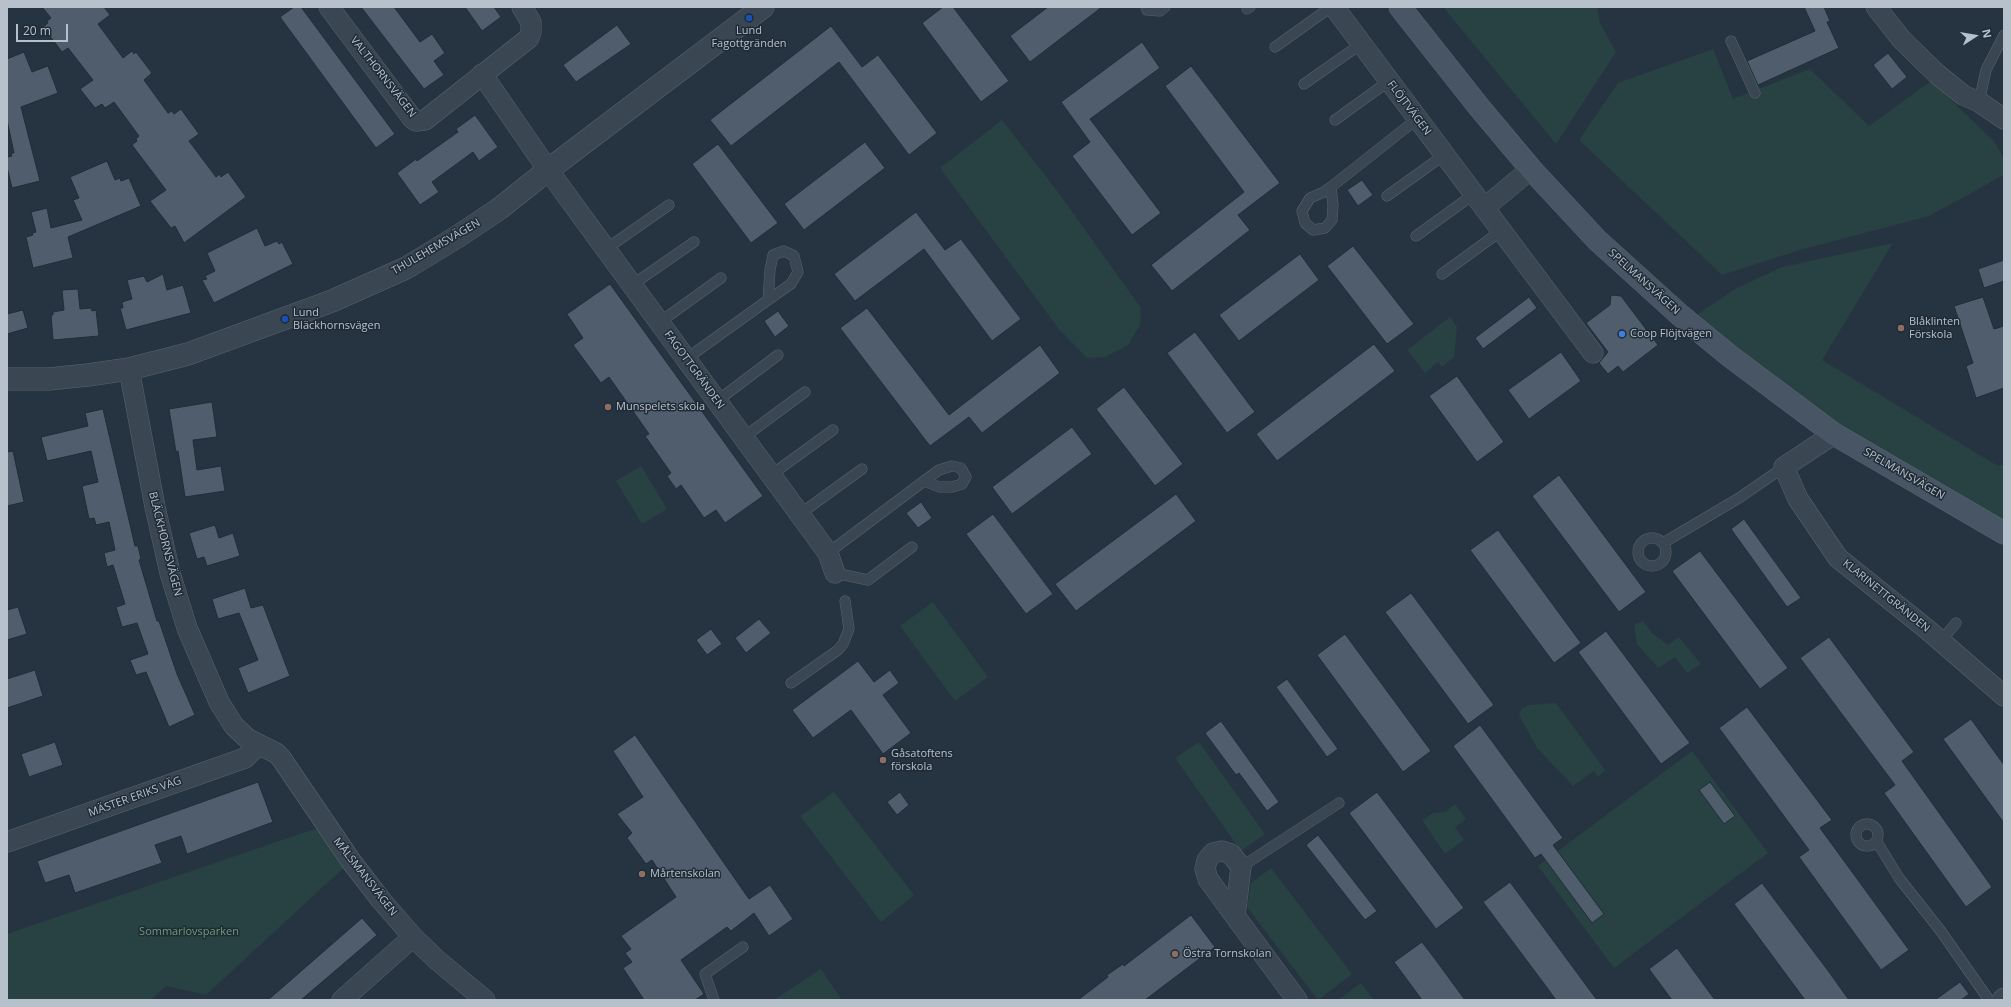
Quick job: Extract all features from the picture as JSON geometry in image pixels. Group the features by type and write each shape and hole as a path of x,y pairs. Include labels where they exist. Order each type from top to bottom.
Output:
{"main road":[{"name":"SPELMANSVÄGEN","path":"1400,7 1479,107 1531,169 1597,240 1682,316 1732,357 1834,434 2004,533"}],"street":[{"name":"VALTHORNSVÄGEN","path":"329,7 412,118 416,120 425,120 528,38 532,28 531,22 522,7"},
{"name":"THULEHEMSVÄGEN","path":"7,379 49,379 129,369 201,350 332,301 406,268 499,209 763,7"},
{"name":"FLÖJTVÄGEN","path":"1334,7 1592,353"},
{"path":"1876,7 1902,40 1951,86 1979,102 2004,119"},
{"path":"482,74 548,170"},
{"path":"1479,201 1531,169"},
{"name":"FAGOTTGRÄNDEN","path":"548,170 828,553 835,573"},
{"name":"BLÄCKHORNSVÄGEN","path":"129,369 161,537 170,573 187,628 211,685 226,715 234,726 248,739 258,745"},
{"path":"1784,467 1834,434"},
{"name":"KLARINETTGRÄNDEN","path":"1784,467 1798,499 1838,558 1941,641 2004,696"},
{"name":"MÄSTER ERIKS VÄG","path":"9,836 245,758 258,745"},
{"name":"MÅLSMANSVÄGEN","path":"258,745 276,753 281,758 351,861 381,900 413,937 437,960 485,1000"},
{"path":"1235,916 1241,867 1231,854 1222,850 1213,853 1207,860 1205,869 1208,879 1235,916 1297,1000"},
{"path":"342,1000 413,937"}],"lane":[{"path":"1146,7 1147,10 1160,11 1165,7"},
{"path":"1275,46 1330,7"},
{"path":"1979,102 1986,70 2004,34"},
{"path":"1731,41 1755,94"},
{"path":"1304,84 1361,44"},
{"path":"1335,120 1389,81"},
{"path":"1331,187 1417,119"},
{"path":"1387,196 1444,155"},
{"path":"1416,236 1479,201"},
{"path":"606,249 669,205"},
{"path":"1442,274 1501,231"},
{"path":"632,285 694,242"},
{"path":"686,359 791,284 798,272 794,256 784,250 773,255 770,270 768,300"},
{"path":"660,322 721,278"},
{"path":"717,401 778,355"},
{"path":"744,438 804,392"},
{"path":"771,474 834,430"},
{"path":"1663,543 1739,498 1784,467"},
{"path":"800,514 862,470"},
{"path":"828,553 924,481"},
{"path":"835,573 868,580 912,547"},
{"path":"791,683 838,650 843,644 849,629 844,601"},
{"path":"1941,641 1956,623"},
{"path":"1241,867 1338,803"},
{"path":"1877,842 1899,878 1940,930 1989,1000"},
{"path":"714,1000 705,974 743,947"}],"green space":[{"path":"1443,7 1597,7 1600,23 1616,52 1556,144"},
{"path":"1713,49 1733,99 1810,69 1869,126 1931,81 1994,141 2004,159 2004,175 1929,216 1800,250 1722,275 1579,140 1618,83"},
{"path":"1002,120 1055,188 1141,308 1140,325 1128,345 1105,357 1087,358 1058,328 940,168"},
{"path":"1893,243 1822,360 1998,466 2004,464 2004,523 1834,434 1698,314 1735,289 1782,267"},
{"path":"1450,317 1457,327 1454,357 1442,367 1438,362 1425,373 1407,350"},
{"path":"641,466 667,509 642,524 616,481"},
{"path":"933,602 988,677 955,701 900,626"},
{"path":"1643,621 1652,633 1668,645 1679,637 1701,664 1687,673 1675,657 1658,668 1637,644 1634,625"},
{"path":"1556,703 1605,770 1598,777 1594,771 1573,786 1537,748 1519,715 1521,709 1529,705"},
{"path":"1199,742 1265,834 1241,851 1175,758"},
{"path":"1692,751 1768,853 1614,968 1538,866"},
{"path":"834,792 914,895 881,922 800,816"},
{"path":"1455,804 1466,819 1455,827 1464,840 1445,854 1422,820 1433,813 1445,812"},
{"name":"Sommarlovsparken","path":"326,825 351,861 206,995 166,986 151,1000 7,1000 7,934"},
{"path":"1271,868 1352,974 1318,1000 1247,907 1251,883"},
{"path":"821,969 842,1000 774,1000"},
{"path":"1361,983 1374,1000 1338,1000"}],"building":[{"path":"42,7 104,7 110,15 98,24 123,58 132,51 134,54 136,52 152,73 144,80 168,113 172,111 174,114 181,109 199,134 189,141 216,177 220,174 221,177 228,172 246,197 184,243 175,226 171,228 150,201 166,190 132,145 137,141 136,139 139,136 114,102 105,108 102,104 95,108 80,89 93,80 68,48 62,52 43,27 51,18"},
{"path":"294,7 301,7 395,134 376,148 280,17"},
{"path":"361,7 394,7 420,42 432,34 445,53 434,61 444,75 424,89"},
{"path":"465,7 494,7 501,17 482,31"},
{"path":"943,7 953,7 1009,81 981,102 922,23"},
{"path":"1048,7 1102,7 1030,62 1010,36"},
{"path":"1804,7 1824,7 1830,21 1827,22 1839,48 1758,85 1747,61 1815,31"},
{"path":"617,25 631,44 576,82 563,65"},
{"path":"831,26 862,67 878,55 937,133 909,155 839,62 731,146 710,120"},
{"path":"1142,42 1160,68 1090,119 1161,213 1132,235 1072,156 1090,142 1061,102"},
{"path":"24,52 32,72 48,66 58,93 21,107 40,181 12,188 7,167 7,157 12,156 11,153 14,153 7,120 7,59"},
{"path":"1888,53 1907,77 1892,89 1873,65"},
{"path":"1191,66 1280,183 1238,215 1250,230 1172,291 1151,265 1244,192 1165,86"},
{"path":"475,115 498,147 479,161 473,152 432,182 439,192 420,205 397,173 458,132 456,129"},
{"path":"865,142 885,168 804,230 784,204"},
{"path":"718,144 778,223 751,243 692,164"},
{"path":"107,161 115,180 120,178 121,181 129,178 141,206 68,237 73,258 33,268 26,237 33,235 32,233 36,232 31,212 47,208 51,228 82,220 73,200 79,198 70,177"},
{"path":"1362,180 1373,195 1358,206 1347,190"},
{"path":"916,212 945,250 961,239 1021,319 992,341 924,249 855,301 834,274"},
{"path":"257,228 265,246 277,241 279,244 282,242 293,264 214,303 202,280 207,279 205,276 215,271 207,253"},
{"path":"1353,246 1414,324 1387,344 1327,266"},
{"path":"1300,254 1319,280 1239,341 1219,315"},
{"path":"2004,260 2004,281 1984,288 1978,269"},
{"path":"163,274 167,290 183,285 191,313 126,330 120,308 123,308 122,302 132,299 127,280 144,276 147,282"},
{"name":"Munspelets skola","path":"610,284 763,496 725,523 716,510 704,518 681,485 676,489 667,476 671,473 645,436 649,434 609,377 601,383 573,345 583,338 567,314"},
{"path":"78,289 80,309 91,308 92,311 96,310 99,336 53,340 51,315 53,315 53,312 64,310 62,290"},
{"name":"Coop Flöjtvägen","path":"1611,295 1621,296 1658,345 1623,372 1618,366 1608,374 1599,363 1608,352 1586,323 1610,305"},
{"path":"1529,297 1537,308 1483,349 1475,338"},
{"path":"1983,297 1994,329 2004,326 2004,388 1976,398 1966,366 1973,363 1954,306"},
{"path":"867,308 949,415 1040,345 1060,373 982,433 969,417 930,446 840,328"},
{"path":"23,310 28,328 7,334 7,314"},
{"path":"778,311 789,326 775,337 764,321"},
{"path":"1195,332 1255,412 1227,433 1167,353"},
{"path":"1374,344 1395,371 1277,461 1256,434"},
{"path":"1561,352 1581,381 1529,419 1508,390"},
{"path":"1457,376 1504,442 1477,462 1429,396"},
{"path":"1124,387 1183,464 1155,486 1096,409"},
{"path":"212,402 217,437 193,440 197,470 221,466 225,491 185,497 178,451 176,452 169,409"},
{"path":"103,409 135,546 138,546 141,559 139,560 157,621 159,621 177,674 195,715 169,727 146,672 136,675 130,660 148,654 137,623 122,627 116,607 125,604 113,565 107,567 104,553 115,550 109,522 96,525 94,518 89,519 82,486 98,482 91,451 47,461 41,437 88,426 85,413"},
{"path":"1072,427 1092,454 1012,514 992,487"},
{"path":"13,451 24,502 7,506 7,452"},
{"path":"1559,475 1646,592 1619,612 1532,496"},
{"path":"1176,494 1196,521 1076,611 1055,584"},
{"path":"921,502 932,518 918,528 906,513"},
{"path":"993,514 1053,594 1026,614 966,534"},
{"path":"1744,519 1801,598 1787,607 1731,529"},
{"path":"215,525 219,538 233,533 240,556 207,566 204,557 197,559 189,533"},
{"path":"1498,530 1581,643 1554,663 1470,550"},
{"path":"1700,551 1788,668 1760,689 1672,571"},
{"path":"245,588 251,608 263,605 290,676 248,693 238,668 258,660 239,613 218,619 212,599"},
{"path":"1411,593 1494,705 1468,724 1385,612"},
{"path":"18,607 27,634 7,640 7,610"},
{"path":"759,619 771,633 746,653 735,638"},
{"path":"711,629 722,644 707,655 696,640"},
{"path":"1606,631 1690,743 1661,764 1578,652"},
{"path":"1345,634 1431,751 1403,772 1317,655"},
{"path":"1829,637 1914,752 1902,761 1992,887 1966,907 1884,793 1895,785 1800,658"},
{"name":"Gåsatoftens förskola","path":"858,661 874,682 890,670 899,683 883,695 911,733 883,754 851,710 813,738 792,710"},
{"path":"35,670 43,696 7,708 7,679"},
{"path":"1287,679 1338,749 1327,757 1276,687"},
{"path":"1747,707 1832,820 1820,828 1909,950 1881,970 1799,857 1809,850 1719,728"},
{"path":"1971,719 2004,765 2004,823 1943,739"},
{"path":"1221,721 1279,802 1267,811 1239,773 1236,775 1205,733"},
{"path":"1480,725 1563,838 1553,845 1604,914 1592,923 1541,854 1535,858 1453,746"},
{"path":"635,735 749,899 770,885 793,919 769,936 754,913 731,931 727,927 681,960 704,994 695,1000 644,1000 623,968 632,962 625,953 631,949 621,936 676,897 652,860 646,864 627,838 632,833 617,814 643,797 613,751"},
{"path":"55,742 63,765 29,777 21,754"},
{"path":"258,782 273,822 187,854 181,836 155,845 162,863 75,893 69,875 45,883 37,861"},
{"path":"1710,782 1735,816 1724,824 1699,790"},
{"path":"900,792 909,805 897,815 887,802"},
{"path":"1377,792 1464,908 1436,929 1349,813"},
{"path":"1318,835 1377,911 1365,920 1306,845"},
{"path":"1510,882 1597,1000 1556,1000 1483,902"},
{"path":"1762,883 1849,1000 1805,1000 1734,904"},
{"path":"1191,915 1215,947 1145,1000 1078,1000 1108,977 1107,975 1123,964 1124,966"},
{"path":"362,918 377,935 301,1000 268,1000"},
{"path":"1422,942 1465,1000 1422,1000 1394,962"},
{"path":"1677,948 1715,1000 1672,1000 1649,969"},
{"path":"1960,982 1969,994 1961,1000 1935,1000"}],"place":[{"name":"Lund Fagottgränden","path":"749,18"},
{"name":"Lund Bläckhornsvägen","path":"285,319"},
{"name":"Blåklinten Förskola","path":"1901,328"},
{"name":"Coop Flöjtvägen","path":"1622,334"},
{"name":"Munspelets skola","path":"608,407"},
{"name":"Gåsatoftens förskola","path":"883,760"},
{"name":"Mårtenskolan","path":"642,874"},
{"name":"Östra Tornskolan","path":"1175,954"}]}
